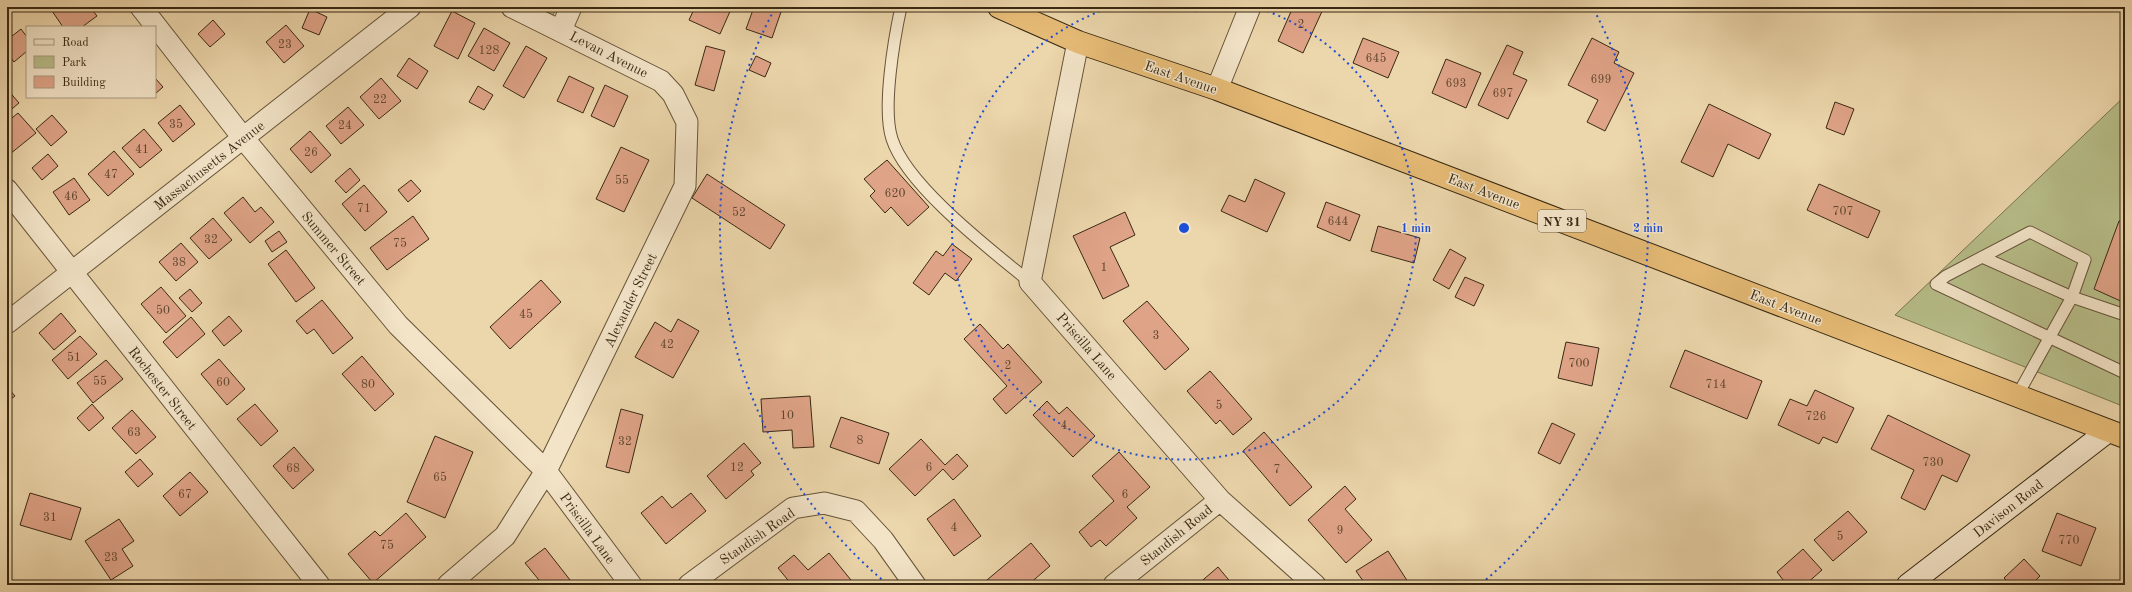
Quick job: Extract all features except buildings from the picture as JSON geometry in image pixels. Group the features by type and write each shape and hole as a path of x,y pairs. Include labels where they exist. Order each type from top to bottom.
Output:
{"highway":[{"name":"East Avenue","path":"999,7 1078,42 1217,89 2116,434"}],"street":[{"name":"Summer Street","path":"141,7 156,26"},
{"name":"Massachusetts Avenue","path":"7,323 71,271 244,139 410,7"},
{"name":"Levan Avenue","path":"512,7 661,81 673,94 687,122"},
{"path":"561,30 571,7"},
{"path":"1217,89 1250,7"},
{"name":"Summer Street","path":"156,26 244,139 398,324 546,471"},
{"path":"1030,282 1078,42"},
{"name":"Alexander Street","path":"448,585 505,536 546,471 685,186 687,122"},
{"name":"Rochester Street","path":"7,190 319,585"},
{"name":"Priscilla Lane","path":"1030,282 1220,500 1314,585"},
{"name":"Davison Road","path":"1908,585 2116,434"},
{"name":"Priscilla Lane","path":"546,471 631,585"},
{"name":"Standish Road","path":"1114,585 1220,500"},
{"name":"Standish Road","path":"689,585 793,508 824,503 856,511 883,540 915,585"}],"lane":[{"path":"901,7 888,113 892,138 901,160 930,194 988,248 1030,282"},
{"path":"2017,396 2048,338 2072,297 2085,260 2030,232 1946,276 1936,284 2048,338 2125,372"},
{"path":"1982,257 2072,297 2125,315"}],"green space":[{"path":"536,7 557,7 553,15"},
{"path":"2125,96 2125,407 1895,315"}]}
